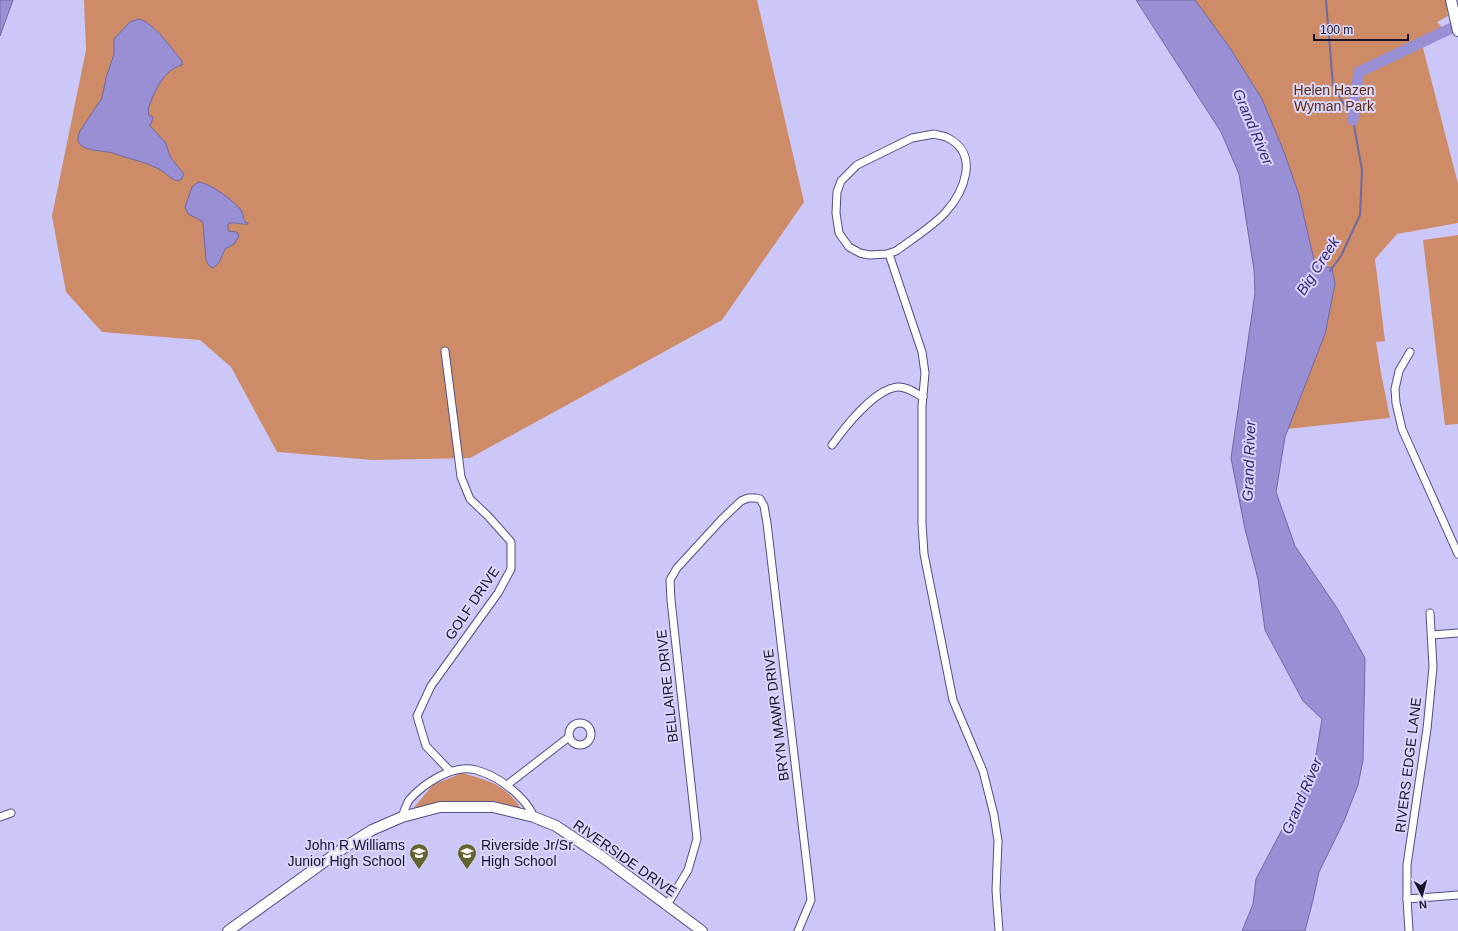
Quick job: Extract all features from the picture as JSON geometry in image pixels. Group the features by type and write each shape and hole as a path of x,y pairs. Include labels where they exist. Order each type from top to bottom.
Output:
{"main road":[{"path":"1452,1 1458,31"},
{"name":"RIVERSIDE DRIVE","path":"228,931 345,847 372,830 402,817 440,807 493,807 534,817 556,826 601,856 702,931"}],"street":[{"path":"934,134 946,137 957,145 965,156 967,167 965,178 958,194 944,213 896,251 889,254 869,255 860,253 849,247 838,233 836,203 837,192 841,181 857,165 912,138 934,134"},
{"path":"889,254 922,352 925,373 923,396 922,524 924,554 953,700 983,771 994,815 998,841 996,890 999,931"},
{"name":"GOLF DRIVE","path":"445,351 461,477 470,499 488,516 510,542 511,549 511,569 498,593 431,686 417,716 426,746 450,771"},
{"path":"1410,352 1399,371 1395,389 1396,403 1402,429 1458,554"},
{"path":"832,445 844,428 867,405 884,392 897,387 907,388 923,396"},
{"name":"BELLAIRE DRIVE","path":"667,906 688,870 697,838 670,580 677,568 722,519 741,501 748,498 756,498"},
{"name":"BRYN MAWR DRIVE","path":"756,498 760,499 764,506 767,523 811,900 798,931"},
{"name":"RIVERS EDGE LANE","path":"1409,931 1406,899 1407,866 1426,737 1433,667 1430,613"},
{"path":"1432,635 1458,633"},
{"path":"507,785 569,737"},
{"path":"402,817 408,802 418,791 450,771 463,769 475,769 489,774 507,785 529,806 534,817"},
{"path":"0,817 12,813"},
{"path":"1406,899 1458,895"}],"green space":[{"path":"84,0 757,0 804,202 722,320 470,458 373,460 277,452 231,367 200,340 102,332 66,292 52,216 86,50"},
{"name":"Helen Hazen Wyman Park","path":"1164,0 1446,0 1448,16 1437,22 1443,28 1421,40 1458,184 1458,223 1397,234 1375,259 1385,341 1376,342 1390,418 1267,431 1279,264"},
{"path":"1458,235 1458,424 1445,425 1423,240"},
{"path":"462,773 489,781 503,789 516,801 522,810 465,802 411,811 433,785"}],"water":[{"path":"0,0 13,0 0,36"},
{"name":"Grand River","path":"1136,0 1195,0 1230,48 1262,99 1284,152 1299,195 1314,260 1322,266 1332,268 1335,284 1325,334 1285,437 1276,492 1295,546 1337,608 1365,658 1363,760 1358,785 1344,821 1319,872 1305,931 1242,931 1253,904 1256,879 1297,801 1315,761 1322,719 1303,701 1265,630 1258,579 1245,529 1231,458 1255,293 1254,270 1239,174 1221,132"},
{"path":"139,19 156,30 182,61 182,65 170,71 160,82 148,109 149,116 152,116 153,118 150,126 165,142 171,158 184,174 181,180 175,180 157,168 146,163 111,153 90,149 79,144 78,138 80,131 102,98 106,78 114,54 114,39 130,22"},
{"path":"198,182 215,189 233,202 241,210 245,222 248,223 228,224 228,231 237,232 239,236 234,244 225,249 219,263 213,268 209,266 206,260 203,223 202,221 188,214 185,207 192,187"}],"waterway":[{"name":"Big Creek","path":"1326,0 1333,85 1353,120 1362,170 1360,215 1341,256 1330,271"},
{"path":"1353,120 1359,72 1458,25"}],"place":[{"name":"John R Williams Junior High School","path":"419,870"},
{"name":"Riverside Jr/Sr. High School","path":"467,870"}]}
